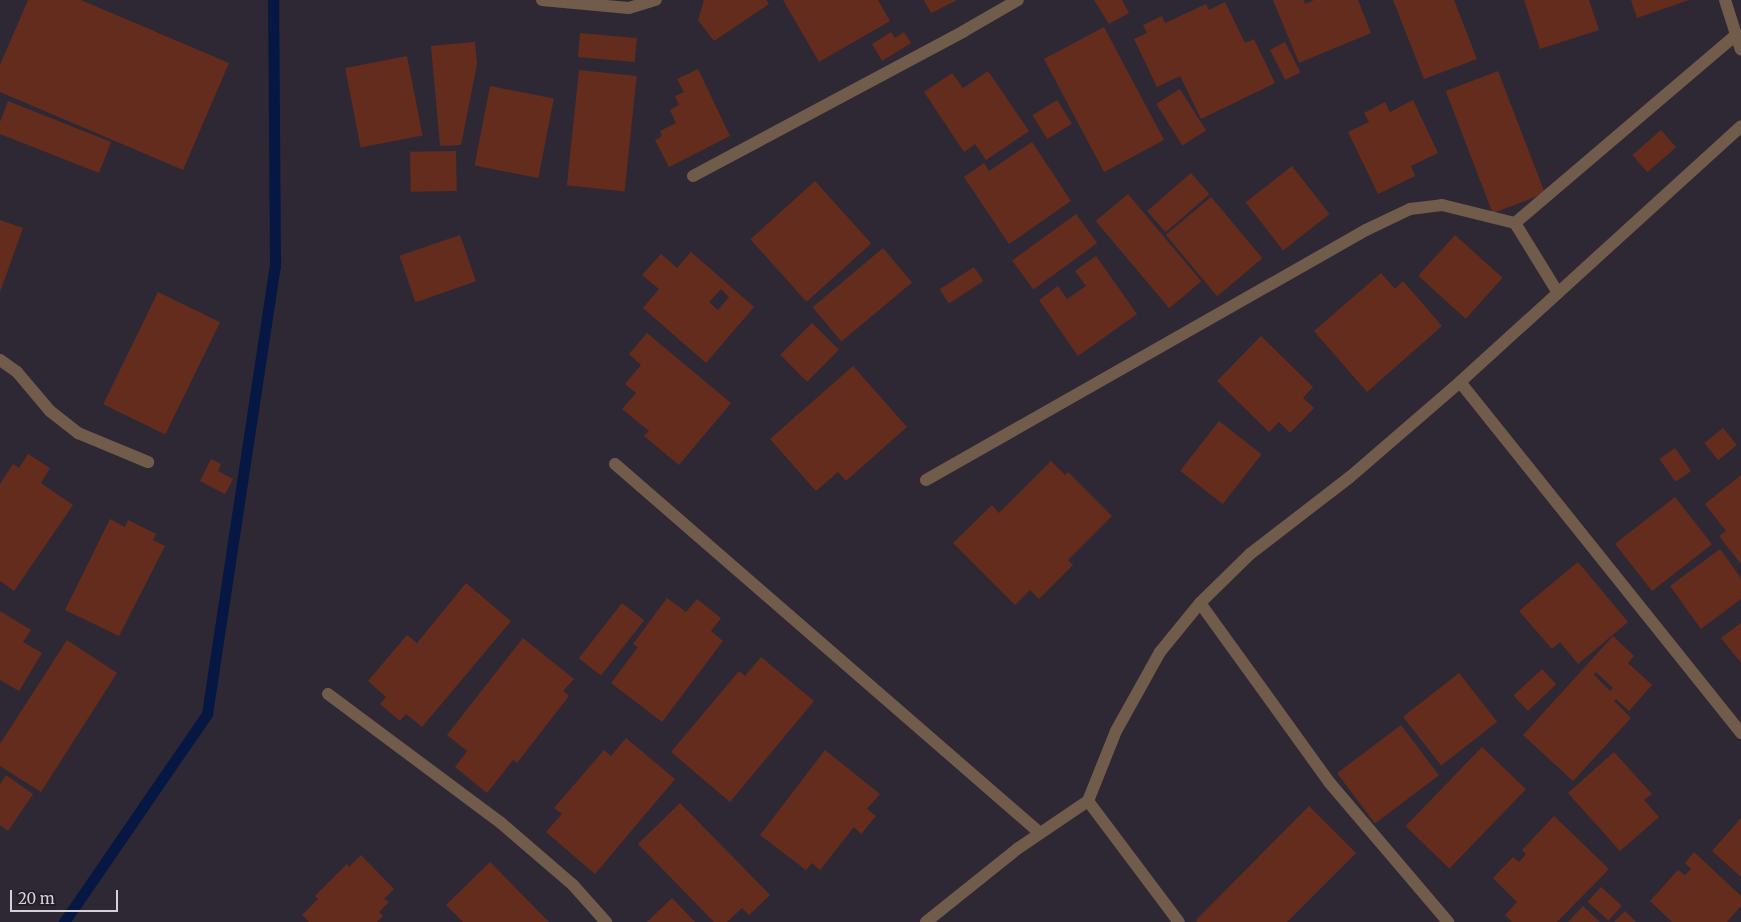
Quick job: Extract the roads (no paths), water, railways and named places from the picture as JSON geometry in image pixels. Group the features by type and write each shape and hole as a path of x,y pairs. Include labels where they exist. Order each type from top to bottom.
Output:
{"street":[{"path":"542,0 629,8 656,0"},
{"path":"692,176 939,45 1018,0"},
{"path":"1725,0 1741,50"},
{"path":"1515,223 1736,35"},
{"path":"926,922 1040,833 1088,801 1116,731 1160,652 1200,603 1250,554 1350,477 1460,382 1741,126"},
{"path":"926,480 1366,230 1410,208 1442,205 1515,223 1558,293"},
{"path":"0,360 17,372 50,411 78,434 148,462"},
{"path":"1460,382 1741,734"},
{"path":"615,464 1040,833"},
{"path":"1200,603 1328,782 1448,922"},
{"path":"328,694 501,823 573,885 606,922"},
{"path":"1088,801 1179,922"}],"waterway":[{"path":"64,922 207,714 275,267 273,0"}]}
